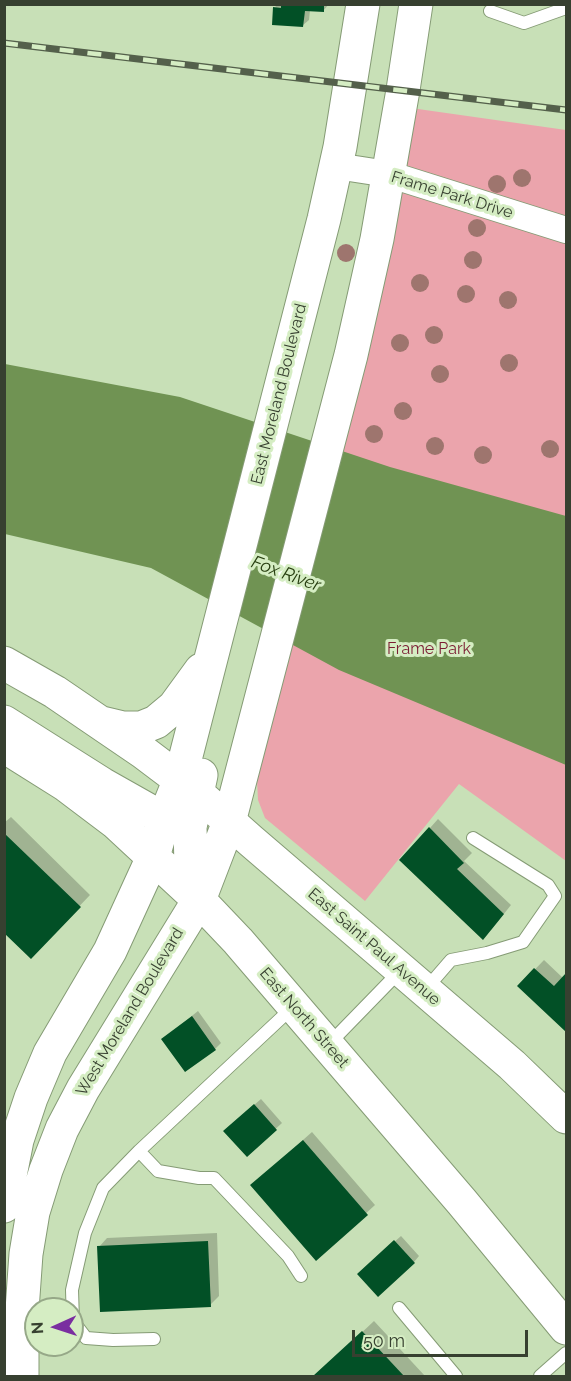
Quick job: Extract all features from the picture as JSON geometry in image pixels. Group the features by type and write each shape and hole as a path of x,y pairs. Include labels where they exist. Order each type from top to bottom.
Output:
{"main road":[{"name":"East Moreland Boulevard","path":"188,786 284,420 301,308 336,166 363,4"},
{"path":"388,174 416,4"},
{"name":"West Moreland Boulevard","path":"22,1377 22,1310 26,1254 33,1212 62,1129 83,1089 199,900 229,822 351,355 375,250 388,174"},
{"path":"101,723 123,728 141,728 156,722 174,707 194,681 226,647"},
{"path":"4,663 55,692 188,786 177,823 153,857 110,951 50,1053 31,1098 17,1140 6,1190"},
{"path":"4,722 102,784 177,823 209,828 229,822"},
{"name":"East North Street","path":"4,746 66,785 115,822 199,900 294,1006 567,1328"},
{"name":"East Saint Paul Avenue","path":"188,786 512,1065 567,1117"},
{"path":"177,823 199,900"}],"street":[{"name":"Frame Park Drive","path":"336,166 388,174 567,230"}],"lane":[{"path":"490,12 524,22 567,8"},
{"path":"327,1045 412,981 451,960 487,953 522,942 555,896 548,885 472,838"},
{"path":"154,1339 86,1338 73,1321 72,1290 85,1233 102,1188 294,1006"},
{"path":"139,1151 158,1171 199,1178 214,1178 288,1256 300,1276"},
{"path":"399,1308 456,1377"},
{"path":"540,1377 567,1353"}],"green space":[{"name":"Frame Park","path":"411,108 566,130 566,861 459,784 365,901 265,818 258,800 257,780"}],"water":[{"name":"Fox River","path":"5,364 180,397 390,467 566,516 566,765 339,670 151,568 5,534"}],"building":[{"path":"281,4 324,4 324,12 305,11 303,27 272,25 273,7 281,8"},
{"path":"429,827 464,863 457,869 504,914 483,940 399,860"},
{"path":"4,833 81,907 31,959 4,933"},
{"path":"534,968 554,986 566,973 566,1032 517,986"},
{"path":"192,1016 216,1050 185,1072 161,1039"},
{"path":"254,1104 277,1130 247,1157 223,1131"},
{"path":"303,1140 368,1215 316,1261 250,1185"},
{"path":"394,1240 415,1263 378,1297 357,1274"},
{"path":"208,1241 211,1307 100,1312 97,1246"},
{"path":"362,1331 404,1376 313,1376"}],"railway":[{"path":"4,43 566,110"}]}
